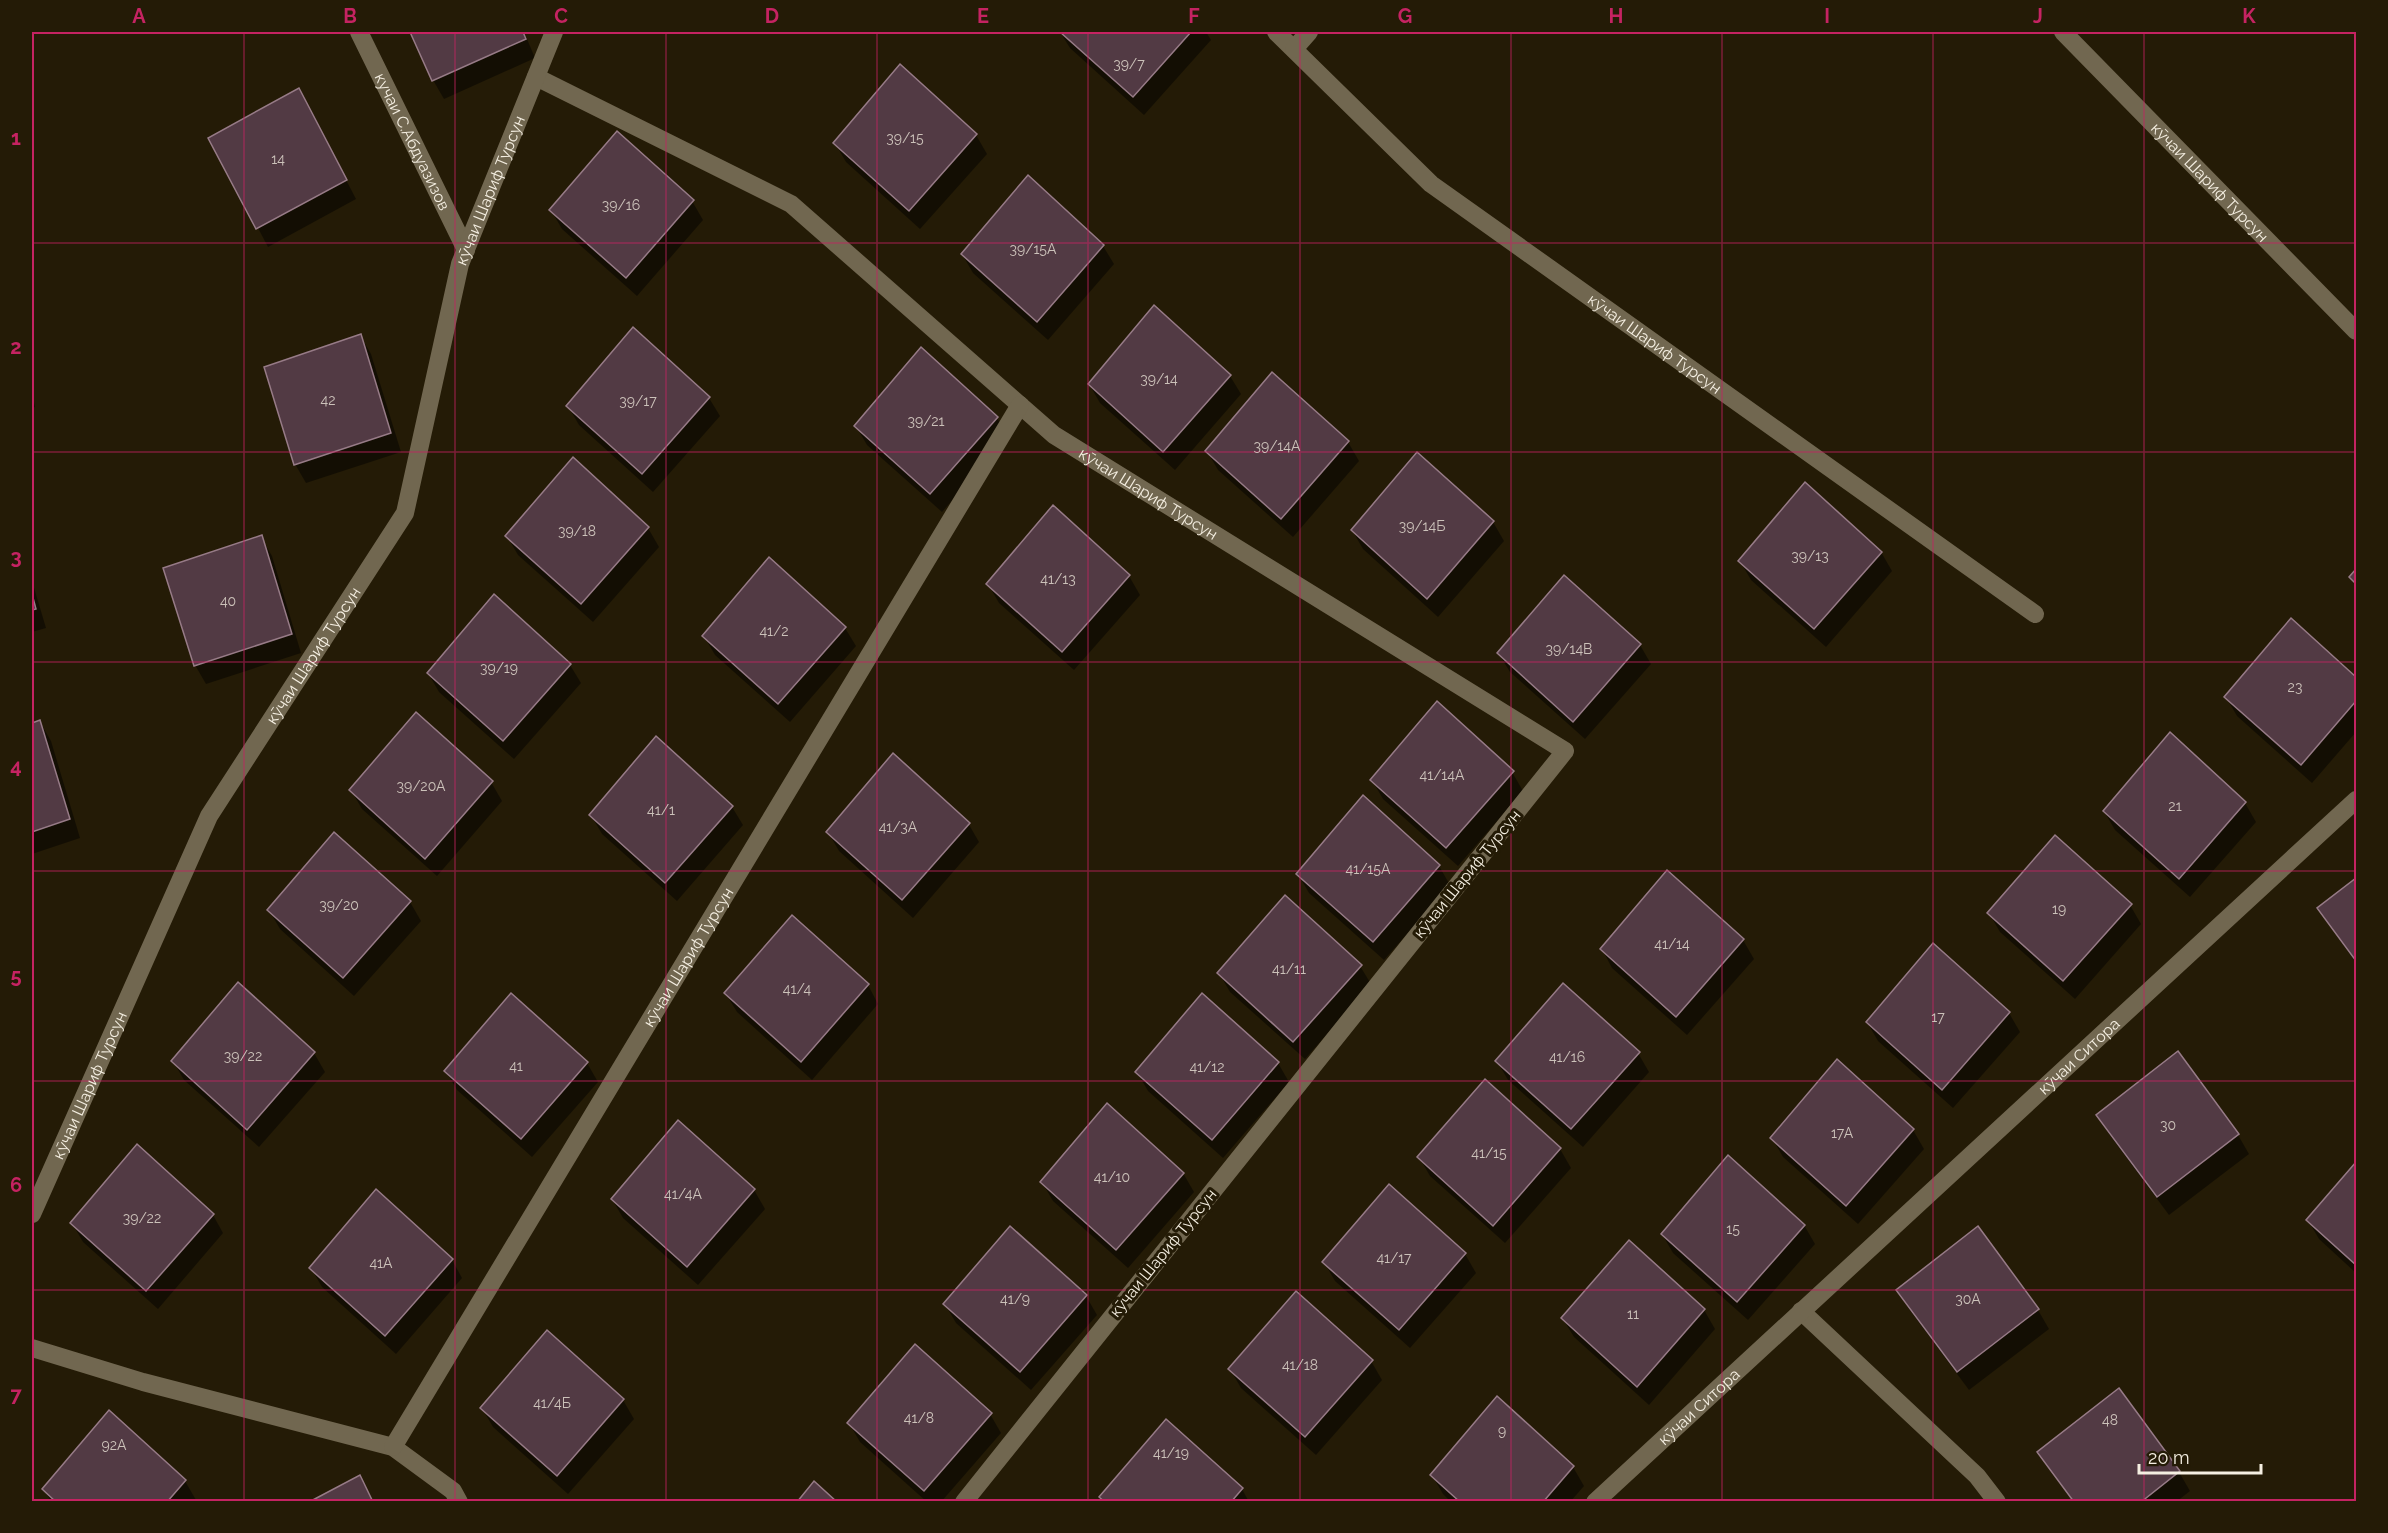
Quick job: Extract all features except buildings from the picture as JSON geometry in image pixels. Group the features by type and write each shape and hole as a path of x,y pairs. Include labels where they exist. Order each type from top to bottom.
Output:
{"street":[{"name":"кучаи С.Абдуазизов","path":"359,32 466,250"},
{"name":"кӯчаи Шариф Турсун","path":"32,1214 209,816 405,513 460,264 555,32"},
{"name":"кӯчаи Шариф Турсун","path":"1276,32 1431,184 2035,614"},
{"path":"1294,49 1309,32"},
{"name":"кӯчаи Шариф Турсун","path":"2063,32 2356,331"},
{"name":"кӯчаи Шариф Турсун","path":"536,77 791,204 1054,435 1565,751 964,1502"},
{"name":"кӯчаи Шариф Турсун","path":"393,1447 1020,405"},
{"name":"кӯчаи Ситора","path":"1595,1502 2356,800"},
{"path":"1801,1311 1977,1476 1997,1502"},
{"path":"32,1348 143,1382 393,1447 453,1491 459,1502"}]}
